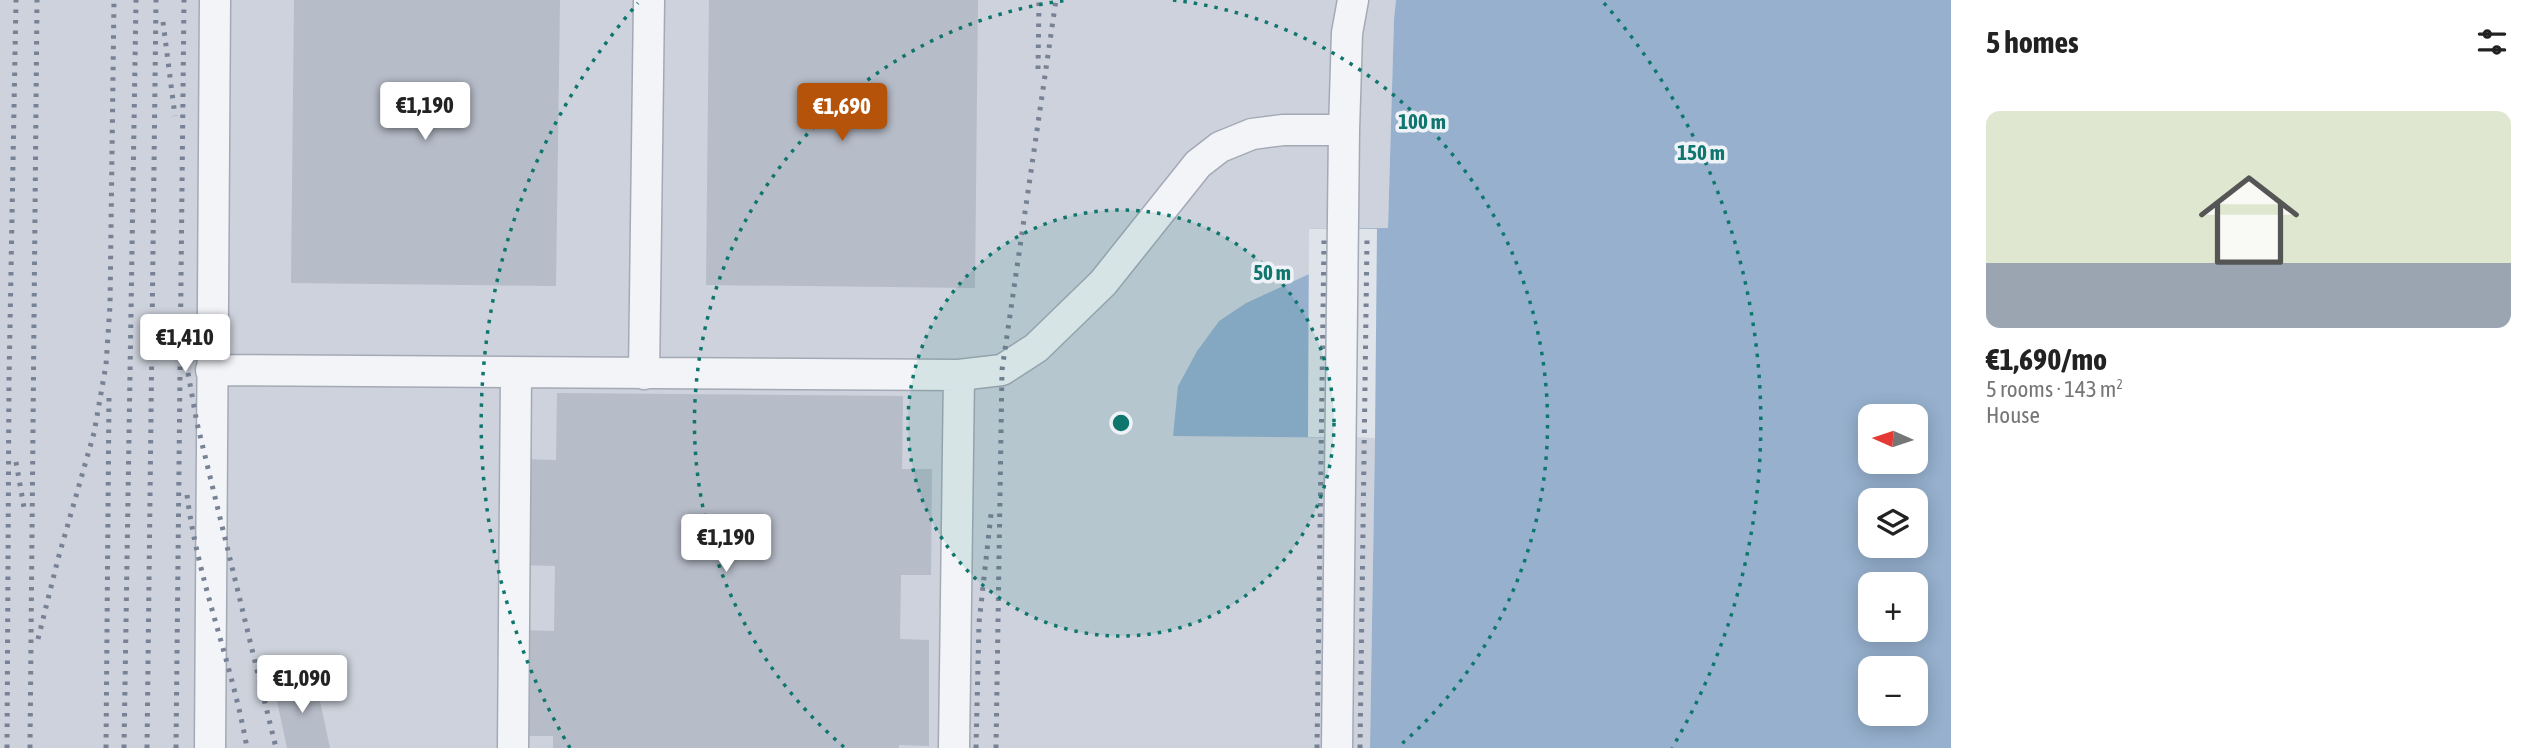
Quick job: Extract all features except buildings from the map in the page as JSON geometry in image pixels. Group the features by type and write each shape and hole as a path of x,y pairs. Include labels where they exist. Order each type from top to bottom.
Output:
{"street":[{"path":"210,748 215,0"},
{"path":"644,374 649,0"},
{"path":"1337,748 1344,130 1348,33 1353,0"},
{"path":"211,370 959,376 1002,370 1036,348 1103,283 1198,164 1220,147 1252,134 1283,130 1344,130"},
{"path":"513,748 516,373"},
{"path":"954,748 959,376"}],"shaded area":[{"path":"0,0 1396,0 1388,228 1377,229 1309,274 1246,303 1219,321 1197,351 1178,386 1375,438 1370,748 0,748"}],"water":[{"path":"1396,0 1951,0 1951,748 1370,748 1375,438 1173,436 1178,386 1197,351 1219,321 1246,303 1309,274 1309,229 1388,228"}],"pier":[{"path":"1309,229 1377,229 1375,438 1308,437"}],"railway":[{"path":"7,748 9,380 16,0"},
{"path":"30,748 37,0"},
{"path":"38,639 94,433 106,365 110,306 114,0"},
{"path":"124,748 136,0"},
{"path":"147,748 156,0"},
{"path":"176,748 184,0"},
{"path":"1038,69 1039,0"},
{"path":"996,748 1002,370 1056,0"},
{"path":"163,22 175,116"},
{"path":"1360,748 1367,239"},
{"path":"1317,748 1324,240"},
{"path":"188,373 197,423 276,748"},
{"path":"106,748 109,395"},
{"path":"16,462 25,513"},
{"path":"187,495 199,559 233,684 247,748"},
{"path":"976,748 979,623 991,514"}]}
